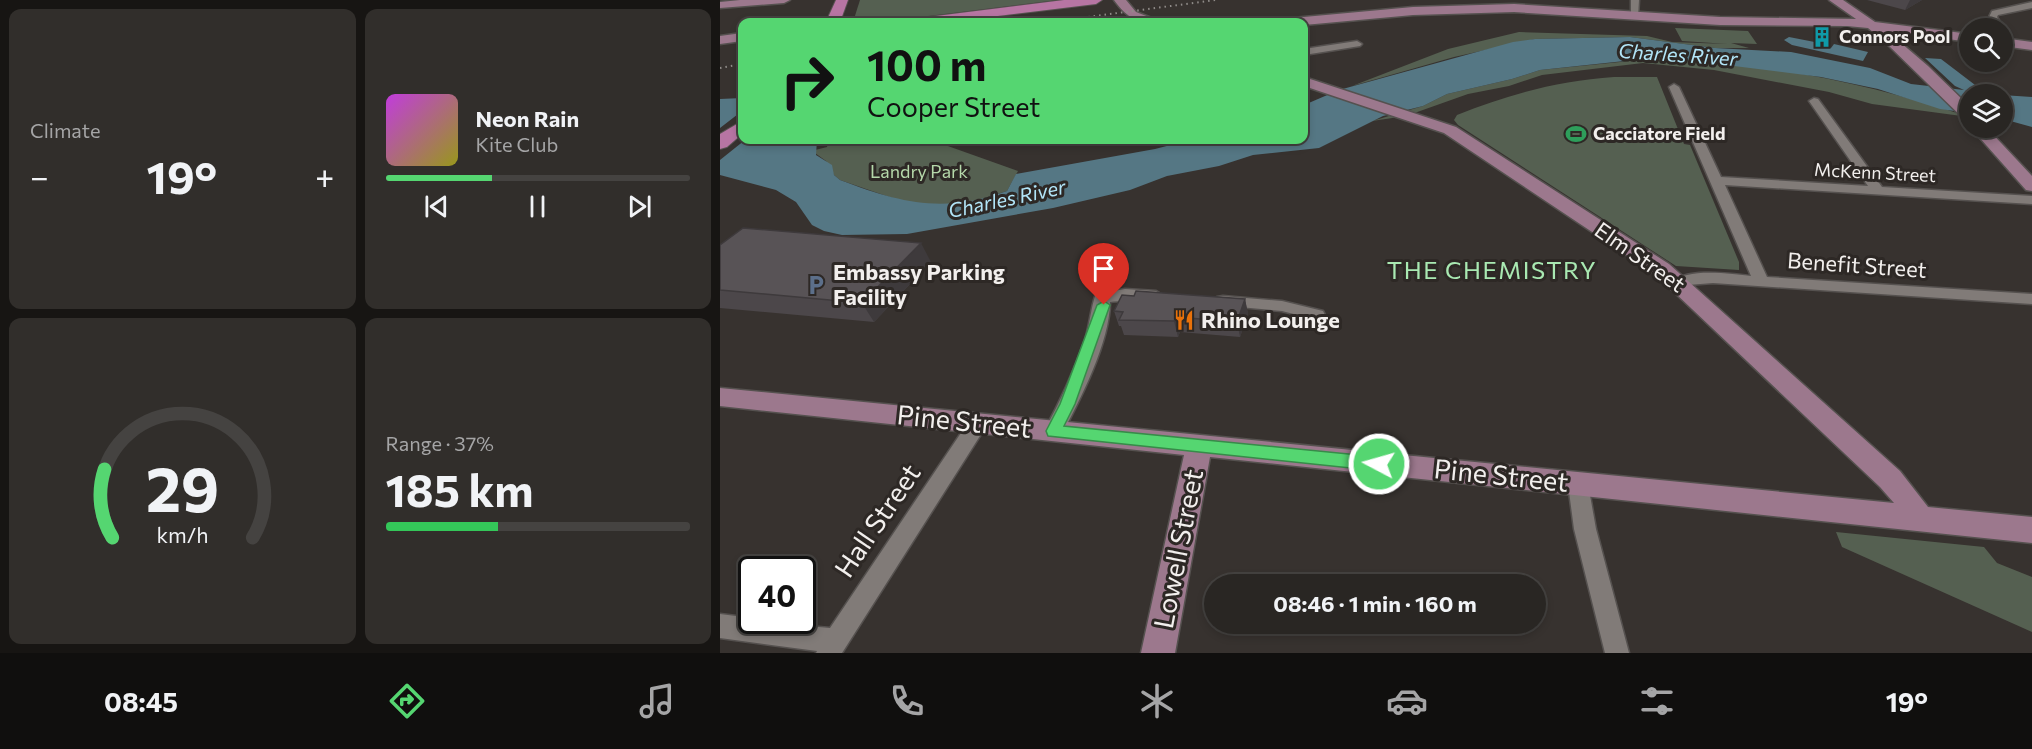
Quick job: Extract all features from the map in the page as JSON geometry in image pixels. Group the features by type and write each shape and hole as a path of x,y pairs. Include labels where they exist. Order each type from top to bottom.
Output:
{"main road":[{"path":"835,18 842,0"},
{"path":"952,18 1096,0"},
{"path":"720,143 738,129"}],"street":[{"path":"721,6 784,0"},
{"path":"1115,0 1115,5 1122,15 1129,18"},
{"path":"1120,0 1132,15 1142,18"},
{"path":"1635,0 1635,15"},
{"path":"1835,0 1873,25 1941,85 1959,105"},
{"path":"1308,21 1512,4 1730,21 1811,21 1873,25 1959,37"},
{"path":"1994,18 1995,13 2032,5"},
{"path":"720,40 738,38"},
{"path":"2013,42 2032,46"},
{"path":"1308,51 1356,44"},
{"name":"Elm Street","path":"1308,83 1455,132 1680,283 1890,479 1908,500 1919,518"},
{"path":"1674,87 1761,281"},
{"path":"1814,101 1878,191"},
{"path":"1988,138 2032,186"},
{"name":"McKenn Street","path":"1716,181 2032,200"},
{"name":"Benefit Street","path":"1680,283 1707,278 2032,299"},
{"path":"1054,431 1065,410 1101,319 1102,298 1125,294 1178,298"},
{"path":"1202,300 1282,306 1317,315"},
{"name":"Pine Street","path":"720,397 2032,530"},
{"name":"Hall Street","path":"832,647 978,423"},
{"name":"Lowell Street","path":"1158,653 1190,483 1200,446"},
{"path":"1578,484 1585,529 1617,653"},
{"path":"720,626 832,647"}],"green space":[{"path":"860,0 1058,0 921,17 854,18"},
{"path":"1675,28 1748,31 1757,44 1731,43 1749,48 1715,48 1630,37 1535,39 1454,57 1352,86 1448,49 1519,32 1647,36 1672,42 1728,44 1682,41"},
{"path":"1670,57 1746,65 1859,86 1933,105 1959,114 1959,116 1872,104 1829,92 1714,70 1643,63 1542,75 1509,86 1468,94 1406,116 1372,121 1423,106 1447,94 1540,70"},
{"path":"1614,77 1657,77 1684,144 1690,145 1739,262 1739,270 1676,266 1458,125 1454,120 1457,115 1515,95 1573,82"},
{"name":"Landry Park","path":"828,144 942,144 1018,171 1007,191 972,202 924,205 901,201 840,180 834,175 826,161 815,153 815,150 827,147"},
{"path":"1836,532 1984,547 1997,563 2032,577 2032,632 1842,547"}],"water":[{"name":"Charles River","path":"1630,37 1715,48 1791,52 1870,68 1911,84 1959,89 1959,112 1940,109 1878,89 1821,77 1662,57 1540,70 1447,94 1423,106 1383,116 1319,148 1253,155 1219,166 1167,176 1130,190 1053,208 907,234 842,235 824,231 812,225 796,202 776,190 720,175 720,99 738,98 738,144 817,144 816,155 832,165 834,175 840,180 903,200 942,204 984,198 1007,191 1016,174 1174,144 1308,144 1308,103 1339,90 1513,42 1535,39"},
{"name":"Connors Pool","path":"1789,37 1830,45 1828,47 1831,48 1834,44 1868,52 1863,61 1792,45 1784,40"},
{"path":"1925,58 1941,59 1974,84 1959,84 1959,88 1955,86"},
{"path":"2013,96 2032,97 2032,127 2013,122"}],"pier":[{"path":"738,114 738,144 740,144 720,160 720,128"}],"building":[{"name":"Embassy Parking Facility","path":"743,228 921,243 862,303 720,290 720,245"},
{"path":"1136,291 1245,299 1237,322 1176,317 1174,321 1119,320 1123,312 1114,311 1122,295 1134,296"}],"railway":[{"path":"1080,18 1216,0"},
{"path":"720,68 738,65"}],"place":[{"name":"Connors Pool","path":"1822,37"},
{"name":"Cacciatore Field","path":"1576,134"},
{"name":"Embassy Parking Facility","path":"816,285"},
{"name":"Rhino Lounge","path":"1184,320"}],"district":[{"name":"THE CHEMISTRY","path":"1492,271"}],"route":[{"path":"1104,305 1101,319 1068,404 1054,431 1379,464"}]}
